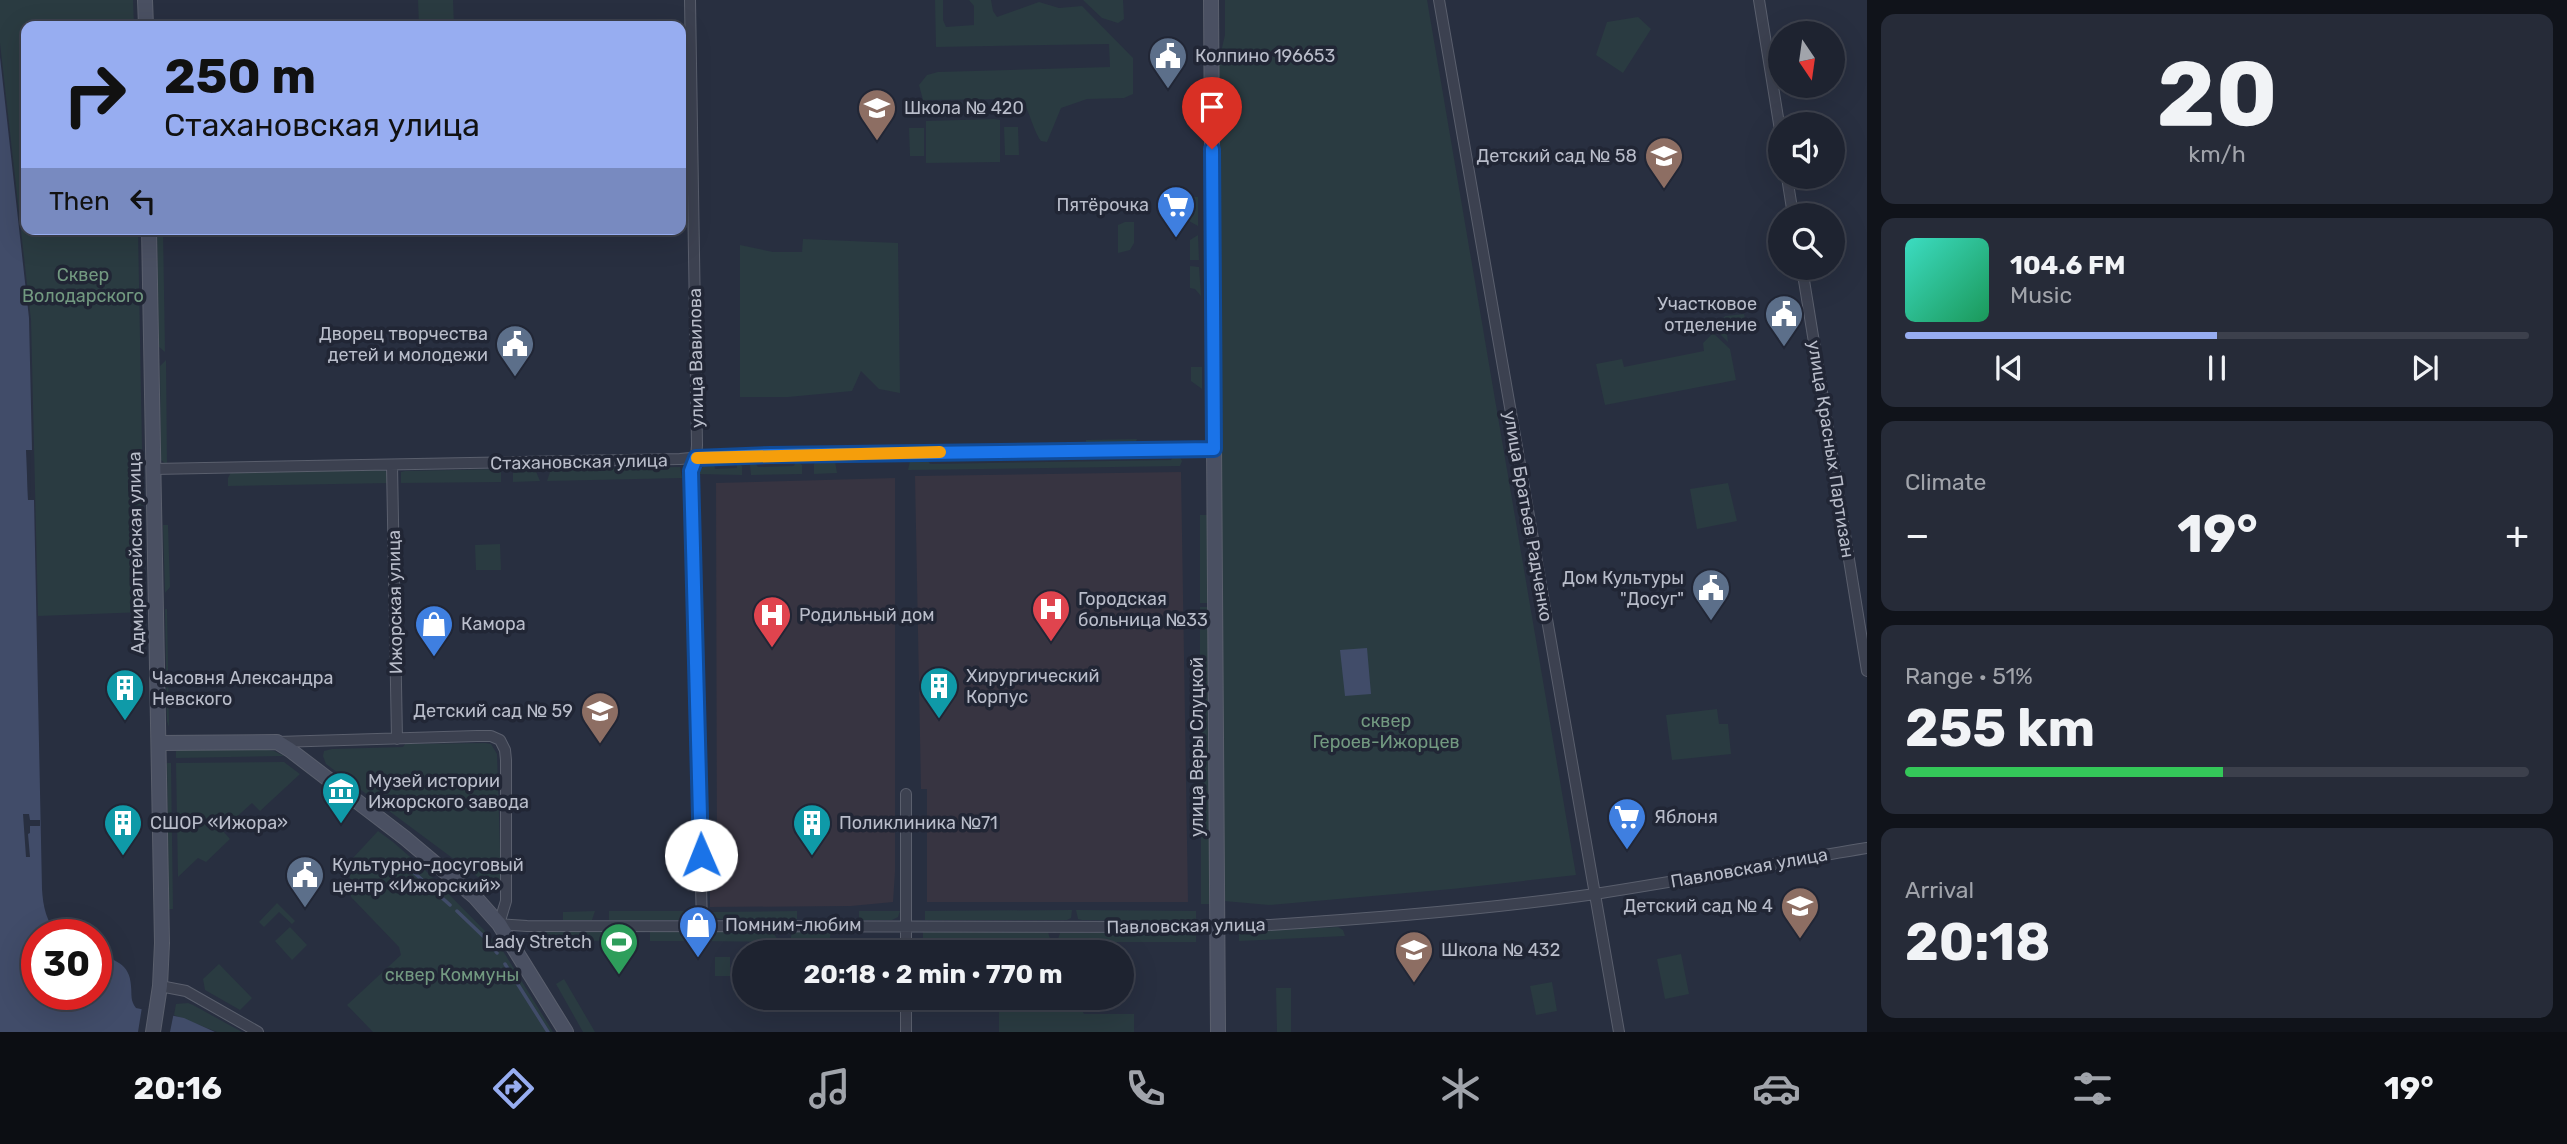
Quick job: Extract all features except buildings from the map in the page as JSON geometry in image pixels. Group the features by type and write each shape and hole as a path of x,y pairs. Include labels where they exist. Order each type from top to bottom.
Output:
{"street":[{"path":"145,0 146,21"},
{"name":"улица Вавилова","path":"690,0 696,458 691,471 702,926"},
{"name":"улица Веры Слуцкой","path":"1211,0 1218,1032"},
{"name":"улица Братьев Радченко","path":"1439,0 1619,1032"},
{"path":"1759,0 1777,112"},
{"name":"Адмиралтейская улица","path":"149,235 162,934 160,986 153,1032"},
{"name":"улица Красных Партизан","path":"1804,280 1867,671"},
{"name":"Стахановская улица","path":"154,469 761,455 1214,449"},
{"name":"Ижорская улица","path":"392,465 397,739"},
{"path":"159,743 477,736 491,736 500,740 506,760 506,901 499,923"},
{"path":"277,742 412,844 475,897 499,923 566,1032"},
{"path":"906,794 906,940"},
{"name":"Павловская улица","path":"499,923 527,926 1217,927 1392,918 1594,894 1867,848"},
{"path":"160,986 186,991 258,1032"},
{"path":"906,1010 906,1032"}],"shaded area":[{"name":"Городская больница №33","path":"1181,472 1188,902 927,902 927,789 921,789 915,476"},
{"path":"895,478 893,902 851,906 710,907 710,880 717,879 716,483"}],"green space":[{"name":"Сквер Володарского","path":"0,0 133,0 134,21 21,21 21,231 0,43"},
{"path":"418,0 453,0 454,21 419,21"},
{"path":"935,0 943,0 943,20 946,27 974,25 974,6 969,0 991,0 997,17 1039,2 1059,8 1082,6 1133,58 1133,94 1124,98 1087,99 1061,108 1047,142 1041,141 1020,99 923,100 919,85 927,75 938,72 1110,67 1109,44 936,47"},
{"path":"1083,0 1123,0 1124,19 1118,23 1102,18"},
{"name":"сквер Героев-Ижорцев","path":"1225,0 1427,0 1576,875 1269,905 1224,901 1219,60 1225,35"},
{"path":"1638,17 1651,29 1623,73 1596,55 1607,22"},
{"path":"1000,120 1000,162 926,163 926,121"},
{"path":"1004,127 1018,127 1019,155 1005,155"},
{"path":"909,128 924,128 924,156 910,156"},
{"path":"1189,197 1198,197 1198,226 1189,221"},
{"path":"1134,222 1134,243 1130,250 1118,253 1118,225"},
{"name":"Сквер Володарского","path":"21,235 138,235 145,612 38,616 31,320"},
{"path":"157,235 163,235 165,352 159,347"},
{"path":"1198,235 1199,260 1190,260 1190,240"},
{"path":"803,239 898,243 900,393 879,389 861,371 852,391 788,397 740,397 740,245 773,252 802,252"},
{"path":"1190,266 1199,267 1201,296 1195,289 1190,288"},
{"path":"1744,314 1746,322 1726,326 1728,342 1716,330 1725,316"},
{"path":"1713,333 1730,349 1736,380 1605,405 1596,364 1622,359 1624,367 1704,351 1703,343"},
{"path":"166,360 167,465 161,460 160,366"},
{"path":"1191,367 1202,367 1202,389 1191,381"},
{"path":"1137,439 1135,444 1086,445 1086,440"},
{"path":"1174,455 1179,455 1182,461 1180,466 908,470 910,461 926,458 930,464 1171,460"},
{"path":"796,460 802,465 802,474 751,475 750,465 754,461 758,467 794,466"},
{"path":"817,460 835,461 837,473 814,474"},
{"path":"710,461 714,462 715,469 737,468 737,461 742,466 742,475 697,474"},
{"path":"680,467 682,478 547,481 551,469"},
{"path":"383,468 390,483 228,486 231,472"},
{"path":"501,469 501,482 401,483 401,472 405,471"},
{"path":"513,469 535,469 540,481 513,482"},
{"path":"1728,483 1737,521 1697,529 1690,489"},
{"path":"1200,515 1207,515 1208,603 1200,603"},
{"path":"163,525 168,525 170,587 165,593"},
{"path":"500,544 501,570 476,570 475,545"},
{"path":"1200,607 1208,607 1208,702 1200,702"},
{"path":"167,609 169,727 167,721"},
{"path":"1717,709 1719,724 1728,724 1731,754 1672,760 1666,715"},
{"path":"1209,710 1209,904 1201,904 1201,711"},
{"path":"405,744 491,744 497,754 501,881 494,889 326,764 323,756 324,751 332,749 403,747"},
{"path":"261,749 284,756 176,758 176,751 179,750"},
{"path":"284,762 300,774 260,811 252,803 222,830 230,839 206,862 198,858 178,877 176,763"},
{"path":"167,763 171,763 173,909 169,909"},
{"name":"сквер Коммуны","path":"378,831 425,870 503,951 553,1032 373,1032 347,1005 401,955 399,947 351,897 349,868 352,859"},
{"path":"277,903 295,921 292,924 279,912 264,927 259,922"},
{"path":"1072,910 1071,918 1067,920 925,920 925,911"},
{"path":"1076,910 1196,911 1196,921 1082,920 1078,919"},
{"path":"595,911 592,920 563,920 563,912"},
{"path":"609,911 697,911 696,916 690,920 609,920"},
{"path":"797,911 797,919 720,919 713,917 710,912"},
{"path":"859,911 900,911 898,917 892,920 859,920"},
{"path":"290,927 307,945 292,960 275,941"},
{"path":"1338,927 1343,930 1345,936 1239,941 1239,932"},
{"path":"538,932 604,932 608,934 609,941 540,940"},
{"path":"650,932 689,932 692,941 650,941"},
{"path":"700,932 773,932 778,940 697,941"},
{"path":"792,932 831,932 829,940 790,940"},
{"path":"923,932 1048,932 1050,940 923,940"},
{"path":"1060,933 1196,933 1196,942 1058,940"},
{"path":"1681,954 1689,994 1665,999 1657,959"},
{"path":"715,957 730,957 730,976 715,976"},
{"path":"219,964 252,998 240,1010 205,990 203,979"},
{"path":"564,979 595,1032 583,1032 556,984"},
{"path":"1552,982 1557,1011 1536,1015 1530,986"},
{"path":"1276,988 1291,988 1291,1032 1277,1032"},
{"path":"188,1003 242,1032 217,1032 174,1015 176,1004"},
{"path":"999,1010 1082,1010 1084,1014 1134,1014 1134,1032 999,1032"}],"water":[{"path":"0,57 29,318 32,450 27,450 28,500 34,500 42,889 48,919 21,919 21,1010 112,1010 112,959 128,972 132,1000 136,1008 184,1018 215,1032 0,1032"},
{"path":"1367,648 1371,694 1345,696 1340,650"}],"pier":[{"path":"26,450 32,450 31,497 34,497 34,500 28,500"},
{"path":"23,814 29,814 30,820 40,820 40,826 30,826 30,857 26,857"},
{"path":"142,1007 174,1012 170,1032 138,1032"}],"waterway":[{"path":"410,869 450,905"},
{"path":"457,911 483,936"},
{"path":"488,941 497,953"},
{"path":"505,964 548,1032"}],"slow traffic":[{"path":"697,458 940,452"}],"place":[{"name":"Колпино 196653","path":"1168,90"},
{"name":"Школа № 420","path":"877,142"},
{"name":"Детский сад № 58","path":"1664,190"},
{"name":"Пятёрочка","path":"1176,239"},
{"name":"Участковое отделение","path":"1784,348"},
{"name":"Дворец творчества детей и молодежи","path":"515,378"},
{"name":"Дом Культуры \"Досуг\"","path":"1711,622"},
{"name":"Городская больница №33","path":"1051,643"},
{"name":"Родильный дом","path":"772,649"},
{"name":"Камора","path":"434,658"},
{"name":"Хирургический Корпус","path":"939,720"},
{"name":"Часовня Александра Невского","path":"125,722"},
{"name":"Детский сад № 59","path":"600,745"},
{"name":"Музей истории Ижорского завода","path":"341,825"},
{"name":"Яблоня","path":"1627,851"},
{"name":"СШОР «Ижора»","path":"123,857"},
{"name":"Поликлиника №71","path":"812,857"},
{"name":"Культурно-досуговый центр «Ижорский»","path":"305,909"},
{"name":"Детский сад № 4","path":"1800,940"},
{"name":"Помним-любим","path":"698,959"},
{"name":"Lady Stretch","path":"619,976"},
{"name":"Школа № 432","path":"1414,984"}],"route":[{"path":"701,855 691,471 696,458 1214,449 1212,149"}]}
